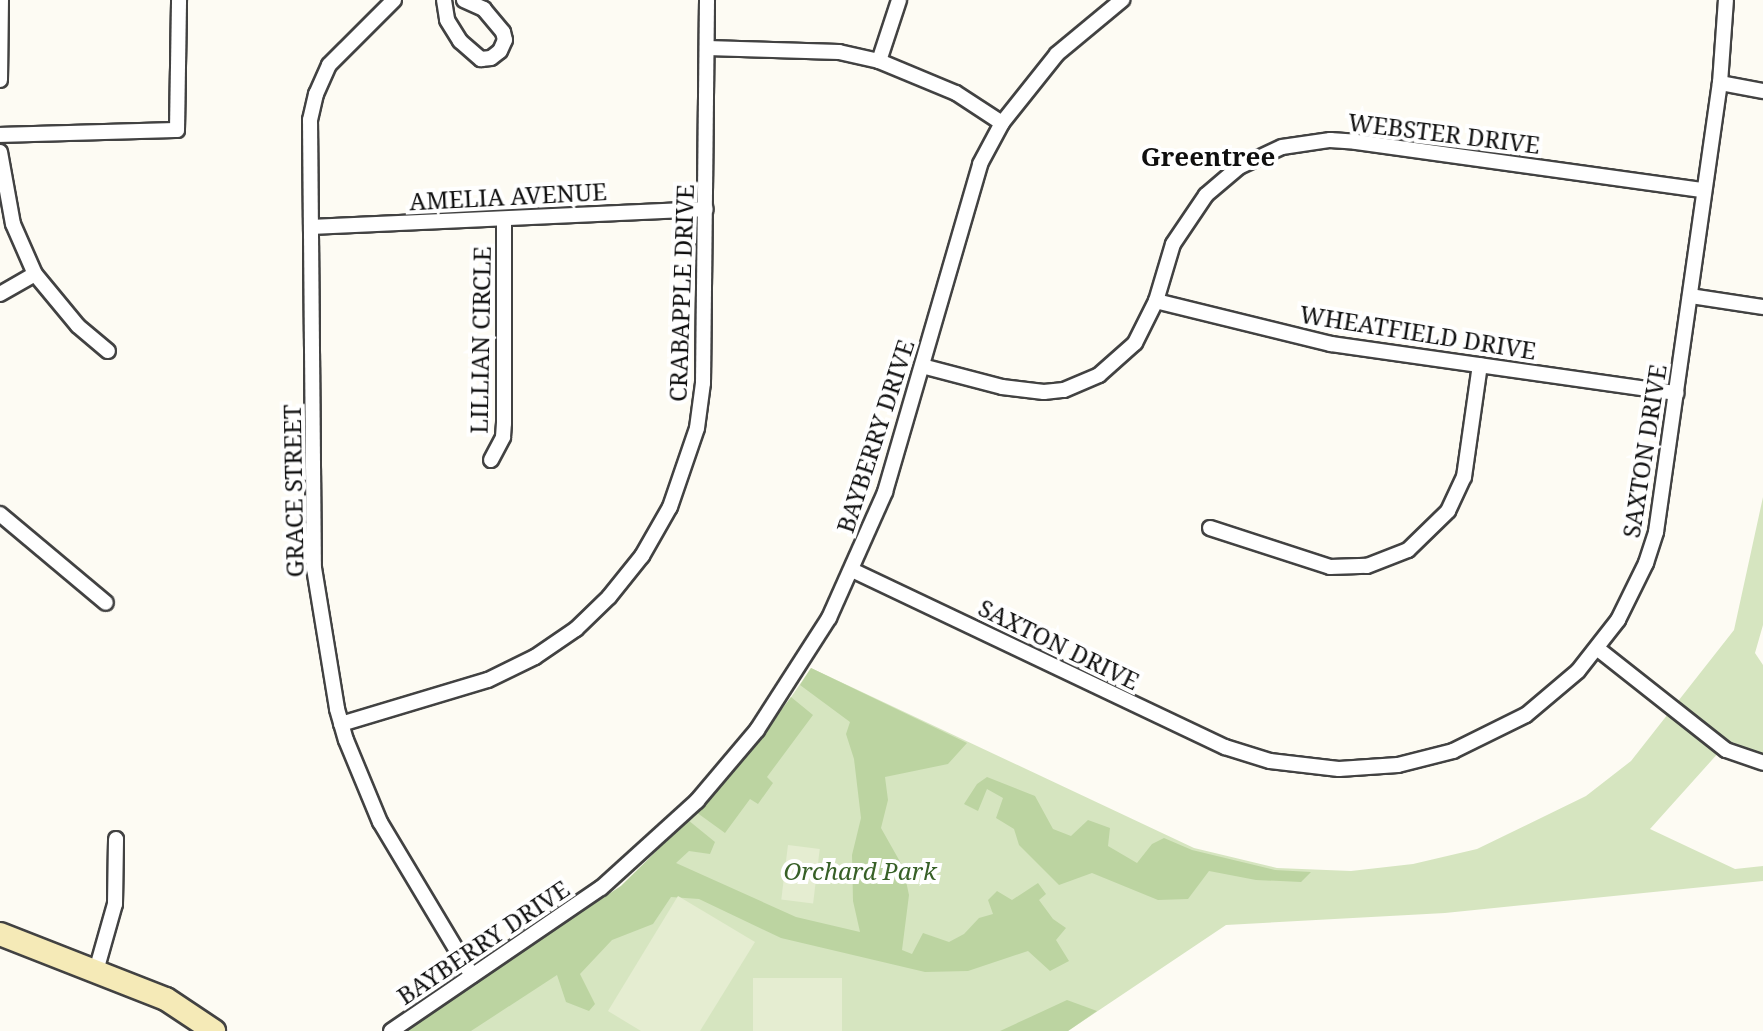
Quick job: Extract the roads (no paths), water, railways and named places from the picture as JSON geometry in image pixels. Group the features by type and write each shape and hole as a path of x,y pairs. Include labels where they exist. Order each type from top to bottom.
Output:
{"main road":[{"path":"0,934 166,999 214,1031"}],"street":[{"path":"0,80 1,0"},
{"path":"0,135 177,130 179,0"},
{"name":"GRACE STREET","path":"394,0 339,52 316,94 310,120 314,568 341,724 380,822 472,976"},
{"path":"444,0 447,20 460,41 481,59 491,58 500,51 505,40 503,32 484,9 464,0"},
{"name":"CRABAPPLE DRIVE","path":"341,724 515,668 576,629 609,597 642,556 679,487 699,416 704,341 707,0"},
{"path":"879,61 899,0"},
{"name":"BAYBERRY DRIVE","path":"391,1031 601,888 697,801 757,730 802,664 852,570 885,492 968,197 1002,123 1057,54 1122,0"},
{"name":"SAXTON DRIVE","path":"852,570 1225,747 1304,767 1363,769 1421,761 1453,751 1526,715 1562,687 1598,649 1629,601 1646,563 1662,501 1720,83 1726,0"},
{"path":"707,48 839,52 879,61 956,93 1002,123"},
{"path":"1720,83 1763,91"},
{"name":"WEBSTER DRIVE","path":"922,366 1024,391 1064,390 1099,375 1135,343 1156,301 1173,244 1206,195 1239,167 1282,147 1330,140 1356,142 1704,190"},
{"path":"0,152 4,191 13,224 35,274 78,326 108,351"},
{"name":"AMELIA AVENUE","path":"312,227 706,209"},
{"name":"LILLIAN CIRCLE","path":"491,460 503,437 504,423 504,219"},
{"path":"0,294 35,274"},
{"path":"1690,296 1763,307"},
{"name":"WHEATFIELD DRIVE","path":"1156,301 1331,344 1677,393"},
{"path":"1210,528 1330,567 1367,566 1408,550 1448,511 1464,477 1480,365"},
{"path":"0,514 40,551 106,603"},
{"path":"1598,649 1726,750 1763,763"},
{"path":"96,971 115,904 116,839"}],"district":[{"name":"Greentree","path":"1208,157"}],"park label":[{"name":"Orchard Park","path":"860,871"}]}
